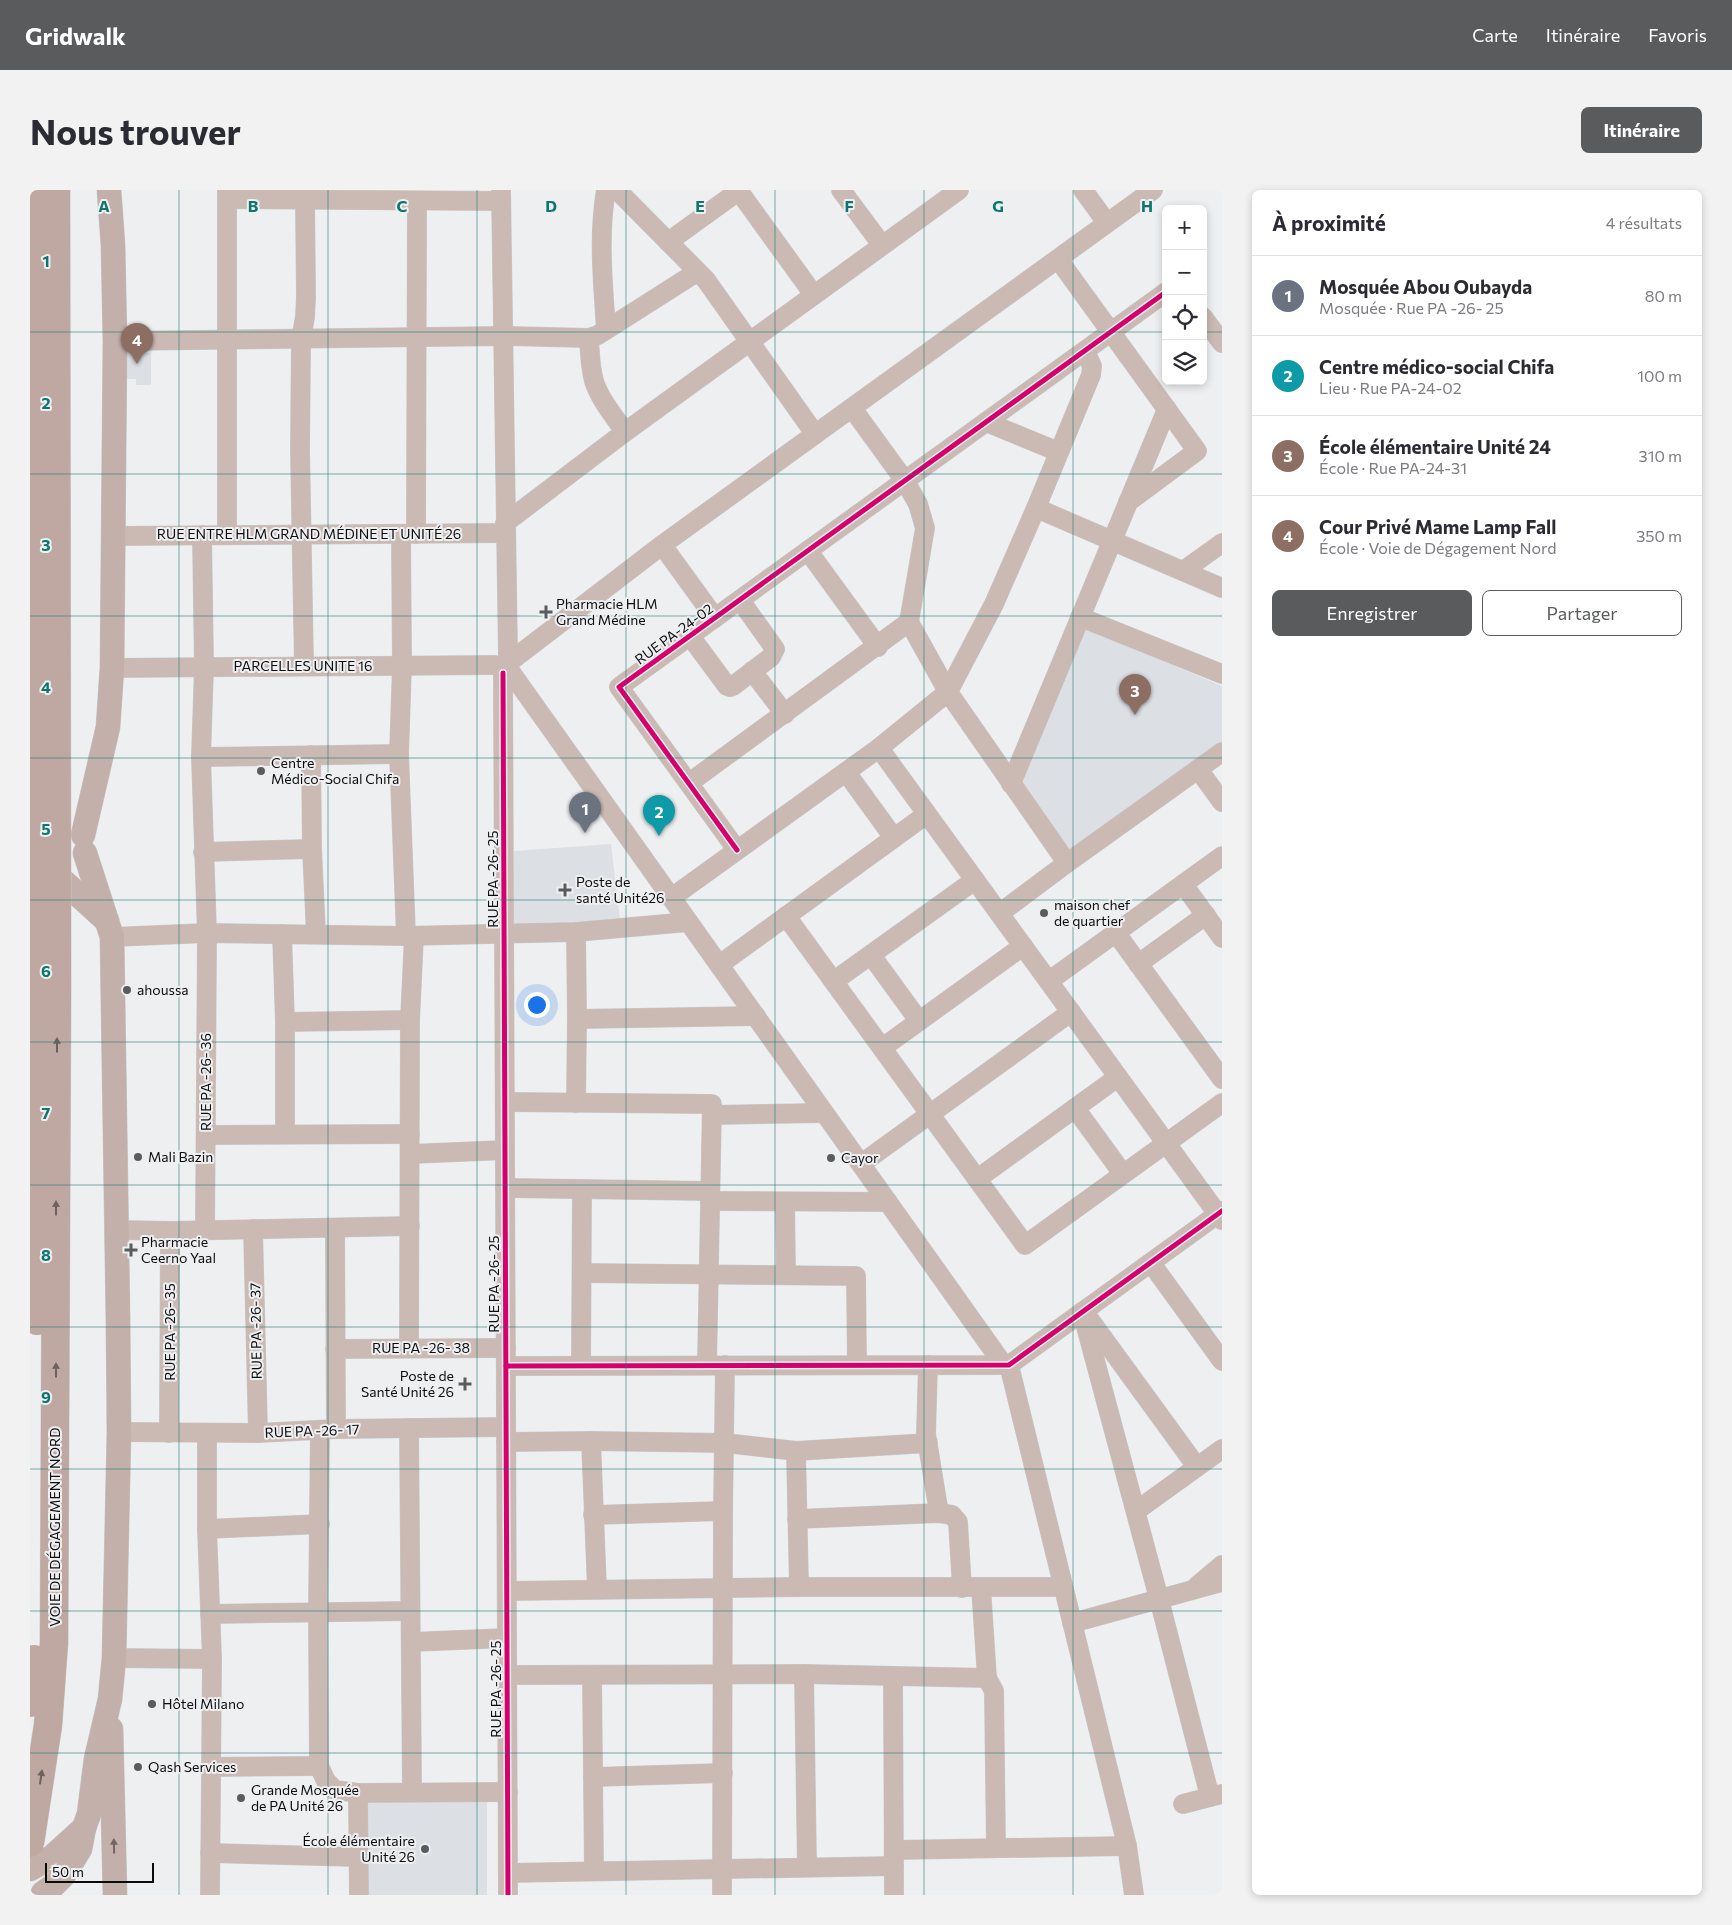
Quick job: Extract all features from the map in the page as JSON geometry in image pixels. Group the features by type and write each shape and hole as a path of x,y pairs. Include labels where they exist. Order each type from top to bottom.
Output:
{"highway":[{"name":"VOIE DE DÉGAGEMENT NORD","path":"30,1703 35,1642 37,1551 37,894 33,190"},
{"name":"VOIE DE DÉGAGEMENT NORD","path":"30,1843 48,1725 54,1644 57,989 56,190"}],"main road":[{"path":"42,884 78,870 108,727 112,668 115,341 113,244 109,190"},
{"path":"64,816 99,772"},
{"path":"30,819 46,813 64,816 78,827 110,930 118,1230 119,1432 114,1658 110,1699 96,1759 89,1814 80,1849 71,1866 54,1885 39,1889"},
{"path":"42,884 110,930"},
{"path":"110,1699 115,1895"},
{"path":"30,1869 52,1857 84,1828"}],"street":[{"path":"606,190 602,222 598,334 590,365 600,395 625,432"},
{"path":"617,190 706,280 816,434"},
{"path":"668,242 739,190 814,295"},
{"path":"841,190 882,246"},
{"path":"505,528 625,432 959,190"},
{"path":"1083,190 1107,224"},
{"path":"1134,1895 1127,1846 1006,1364 860,1164 506,665 662,545 1153,190"},
{"path":"227,535 227,195 305,200 417,201 501,195"},
{"name":"RUE PA -26- 25","path":"501,195 506,665 504,934 508,1895"},
{"path":"304,666 300,339 305,317 306,297 305,200"},
{"path":"409,1348 410,936 399,754 416,337 417,201"},
{"path":"1058,259 1197,451 1127,503"},
{"path":"115,341 598,334 697,272"},
{"name":"RUE PA-24-02","path":"738,850 619,687 1162,295"},
{"path":"1207,322 1222,343"},
{"path":"671,898 879,748 948,692 994,604 1091,375 1092,366 1085,351"},
{"path":"852,408 905,481 918,504 925,528 909,622 948,692 1067,863"},
{"path":"1011,784 1167,408"},
{"path":"986,422 1059,452"},
{"path":"1036,508 1222,588"},
{"name":"RUE ENTRE HLM GRAND MÉDINE ET UNITÉ 26","path":"113,536 409,534 505,528"},
{"name":"RUE PA -26- 36","path":"202,535 204,667 201,757 207,933 205,1231"},
{"path":"1183,572 1222,543"},
{"path":"662,545 715,618"},
{"path":"808,551 878,646"},
{"path":"690,636 727,686 733,686 771,657 775,650 740,600"},
{"path":"1080,616 1222,674"},
{"path":"689,783 909,622"},
{"name":"PARCELLES UNITE 16","path":"112,668 506,665"},
{"path":"752,671 785,714"},
{"path":"879,748 1166,1143 1221,1215 1006,1364"},
{"path":"1000,913 1222,752"},
{"path":"201,757 399,754"},
{"path":"311,755 312,849 316,934"},
{"path":"1198,769 1222,802"},
{"path":"846,772 894,838"},
{"path":"719,965 927,814"},
{"path":"203,852 312,849"},
{"path":"1049,981 1222,856"},
{"path":"834,982 975,880"},
{"path":"1183,884 1222,938"},
{"path":"1138,964 1206,915"},
{"path":"786,916 1025,1245 1222,1103"},
{"path":"110,930 410,936 576,932 688,922"},
{"path":"576,932 576,1103"},
{"path":"1116,933 1222,1079"},
{"path":"282,934 285,1022 285,1134"},
{"path":"882,1048 1023,946"},
{"path":"871,955 919,1021"},
{"path":"860,1164 1071,1012"},
{"path":"577,1019 756,1016"},
{"path":"285,1022 410,1020"},
{"path":"977,1179 1118,1077"},
{"path":"505,1102 712,1104 709,1275 716,1365 725,1443 723,1510 722,1895"},
{"path":"1075,1108 1123,1174"},
{"path":"712,1115 824,1113"},
{"path":"206,1135 410,1134"},
{"path":"410,1154 505,1150"},
{"path":"505,1188 710,1196 785,1202 888,1202"},
{"path":"581,1365 582,1190"},
{"path":"785,1202 786,1275"},
{"path":"118,1230 205,1231 410,1226"},
{"path":"335,1228 335,1349 320,1524 318,1612 319,1766 326,1780 335,1790 358,1793 508,1792"},
{"name":"RUE PA -26- 37","path":"253,1229 258,1433"},
{"name":"RUE PA -26- 35","path":"169,1433 170,1231"},
{"path":"1151,1262 1222,1361"},
{"path":"582,1274 856,1276 858,1365"},
{"path":"1083,1311 1197,1467"},
{"path":"1083,1311 1159,1599 1216,1796 1182,1804"},
{"name":"RUE PA -26- 38","path":"335,1349 409,1348 581,1365 1006,1364"},
{"path":"928,1365 926,1434 939,1513"},
{"path":"409,1428 412,1792"},
{"name":"RUE PA -26- 17","path":"119,1432 207,1434 409,1428 591,1441 725,1443 796,1451 928,1442"},
{"path":"207,1434 207,1528 212,1659 210,1895"},
{"path":"591,1441 597,1590"},
{"path":"1136,1511 1222,1449"},
{"path":"796,1451 799,1587"},
{"path":"593,1515 723,1510"},
{"path":"798,1519 939,1513 952,1516 958,1522 962,1588"},
{"path":"207,1528 320,1524"},
{"path":"1192,1590 1222,1565"},
{"path":"1072,1623 1222,1582"},
{"path":"507,1591 799,1587 1063,1587"},
{"path":"981,1588 987,1678 994,1691 996,1847"},
{"path":"210,1614 410,1611"},
{"path":"410,1642 507,1638"},
{"path":"114,1658 212,1659"},
{"path":"507,1675 804,1674 987,1678"},
{"path":"804,1674 807,1868"},
{"path":"592,1675 594,1871"},
{"path":"893,1676 894,1895"},
{"path":"212,1768 319,1766"},
{"path":"593,1777 723,1774"},
{"path":"358,1793 359,1895"},
{"path":"508,1873 807,1868 996,1847 1127,1846"},
{"path":"210,1854 358,1857"}],"shaded area":[{"path":"123,353 151,353 151,385 136,385 136,379 126,379"},
{"path":"1083,627 1222,686 1222,743 1070,854 1018,786"},
{"name":"Poste de santé Unité26","path":"611,844 621,928 514,931 514,851"},
{"name":"École élémentaire Unité 26","path":"364,1800 487,1802 487,1895 364,1895"}],"cycle path":[{"path":"737,850 619,687 1162,295"},
{"path":"503,673 508,1895"},
{"path":"506,1366 1009,1365 1222,1211"}],"place":[{"name":"Cour Privé Mame Lamp Fall","path":"137,364"},
{"name":"Pharmacie HLM Grand Médine","path":"546,612"},
{"name":"École élémentaire Unité 24","path":"1135,715"},
{"name":"Centre Médico-Social Chifa","path":"261,771"},
{"name":"Mosquée Abou Oubayda","path":"585,833"},
{"name":"Centre médico-social Chifa","path":"659,836"},
{"name":"Poste de santé Unité26","path":"565,890"},
{"name":"maison chef de quartier","path":"1044,913"},
{"name":"ahoussa","path":"127,990"},
{"name":"Mali Bazin","path":"138,1157"},
{"name":"Cayor","path":"831,1158"},
{"name":"Pharmacie Ceerno Yaal","path":"131,1250"},
{"name":"Poste de Santé Unité 26","path":"465,1384"},
{"name":"Hôtel Milano","path":"152,1704"},
{"name":"Qash Services","path":"138,1767"},
{"name":"Grande Mosquée de PA Unité 26","path":"241,1798"},
{"name":"École élémentaire Unité 26","path":"425,1849"}]}
